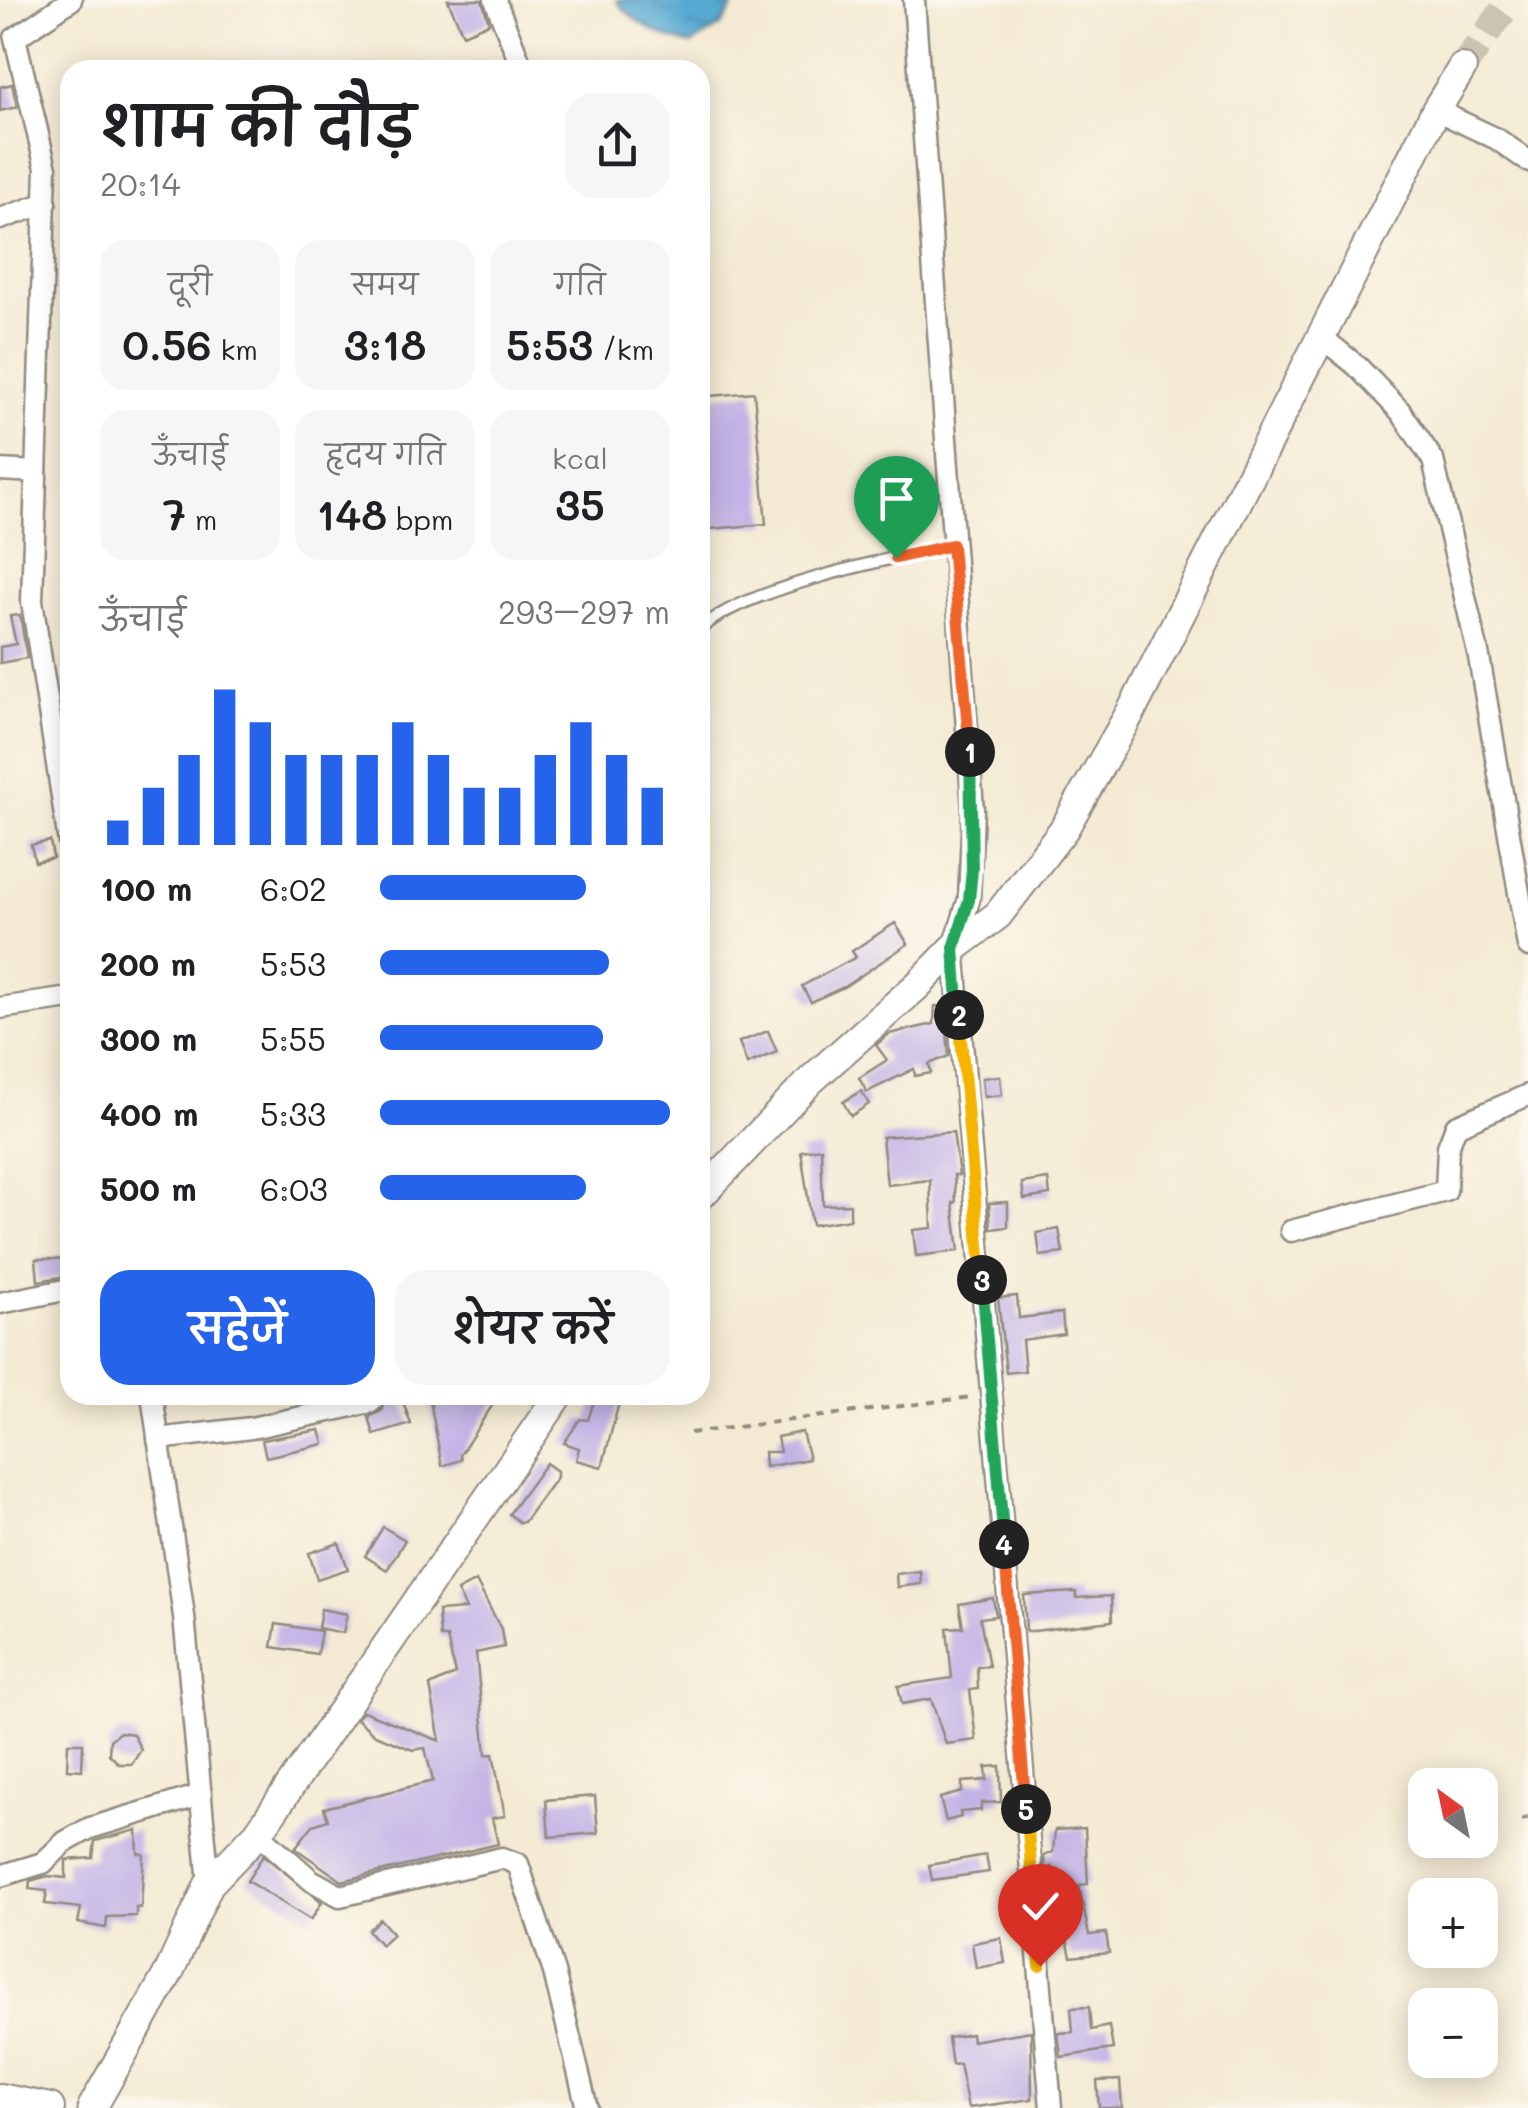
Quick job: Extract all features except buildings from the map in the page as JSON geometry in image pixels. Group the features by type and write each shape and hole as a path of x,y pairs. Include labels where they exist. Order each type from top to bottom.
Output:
{"street":[{"path":"60,784 32,601 46,203 42,144 7,41 71,0"},
{"path":"495,0 519,60"},
{"path":"914,0 974,810 969,900 954,948 1052,2108"},
{"path":"710,1186 811,1080 918,986 954,948 998,915 1064,828 1132,708 1436,110 1462,68"},
{"path":"1436,110 1496,138 1528,160"},
{"path":"0,219 46,203"},
{"path":"1320,336 1357,366 1401,412 1434,460 1479,658 1523,890 1528,946"},
{"path":"0,470 36,472"},
{"path":"0,1008 60,999"},
{"path":"1290,1231 1446,1190 1448,1147 1456,1126 1528,1095"},
{"path":"0,1303 60,1291"},
{"path":"153,1405 184,1616 209,1884"},
{"path":"158,1439 251,1428 357,1405"},
{"path":"92,2108 170,1972 209,1884 258,1834 552,1405"},
{"path":"0,1876 43,1864 64,1842 90,1828 201,1795"},
{"path":"258,1834 311,1880 340,1896 502,1858 518,1864 554,1972 586,2108"},
{"path":"0,2098 50,2108"}],"lane":[{"path":"710,622 788,589 952,545"}],"path":[{"path":"690,1433 991,1395"}],"water":[{"path":"616,0 737,0 722,25 691,45 649,28"}],"tunnel":[{"path":"1462,68 1511,0"}],"route":[{"path":"896,558 952,545 974,810 969,900 954,948 1040,1966"}]}
